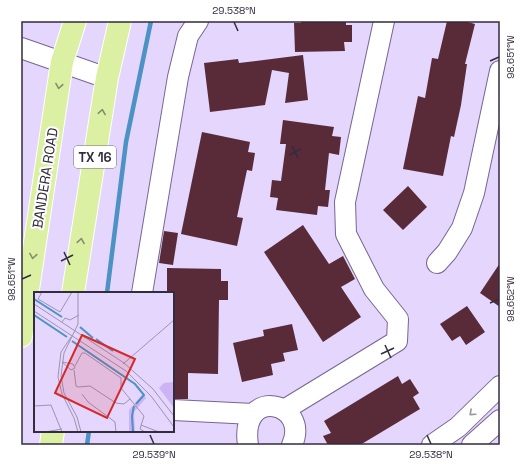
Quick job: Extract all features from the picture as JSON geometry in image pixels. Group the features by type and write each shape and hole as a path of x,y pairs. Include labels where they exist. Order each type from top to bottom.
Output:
{"main road":[{"name":"BANDERA ROAD","path":"21,336 62,62 75,21"},
{"name":"TX 16","path":"73,292 107,78 120,21"},
{"path":"52,445 54,432"}],"street":[{"path":"142,292 178,77 188,36 198,21"},
{"path":"284,410 397,341 398,319 374,289 346,234 345,202 384,21"},
{"path":"21,48 107,78"},
{"path":"437,263 447,252 462,228 474,193 500,72"},
{"path":"432,445 458,427 489,399 500,386"},
{"path":"248,445 246,432 248,421 253,414 269,406 284,410 291,417 294,424 295,434 292,445"},
{"path":"174,410 253,414"},
{"path":"472,445 500,420"}],"building":[{"path":"301,21 346,21 346,25 352,25 352,42 344,42 345,51 295,52 294,23 301,23"},
{"path":"447,21 464,21 475,24 465,64 467,64 461,105 454,137 451,136 443,176 403,169 418,96 425,98 432,58 438,59"},
{"path":"303,55 308,100 285,103 289,73 272,70 265,105 210,112 204,63 238,59 239,63"},
{"path":"283,120 334,127 332,136 341,137 339,155 329,153 325,190 330,190 328,207 318,206 317,215 276,210 278,198 270,197 272,180 281,181 286,144 280,144"},
{"path":"202,132 250,142 248,152 255,153 252,171 247,170 237,217 243,218 237,246 181,234"},
{"path":"408,186 427,207 403,230 383,210"},
{"path":"303,225 329,264 343,256 355,279 341,287 361,317 323,342 264,252"},
{"path":"164,231 178,233 173,265 159,263"},
{"path":"500,263 500,307 480,293"},
{"path":"167,268 221,269 221,281 228,281 228,300 219,300 218,374 188,373 188,399 174,399 174,292 167,292"},
{"path":"467,306 485,332 466,345 460,336 452,341 440,324"},
{"path":"292,324 298,350 283,353 285,361 271,364 273,375 242,382 233,343 264,336 263,330"},
{"path":"398,376 402,384 410,379 419,393 413,397 420,409 360,445 328,445 323,436 331,433 324,421"}],"waterway":[{"path":"107,292 126,142 151,21"},
{"path":"87,445 89,432"}]}
